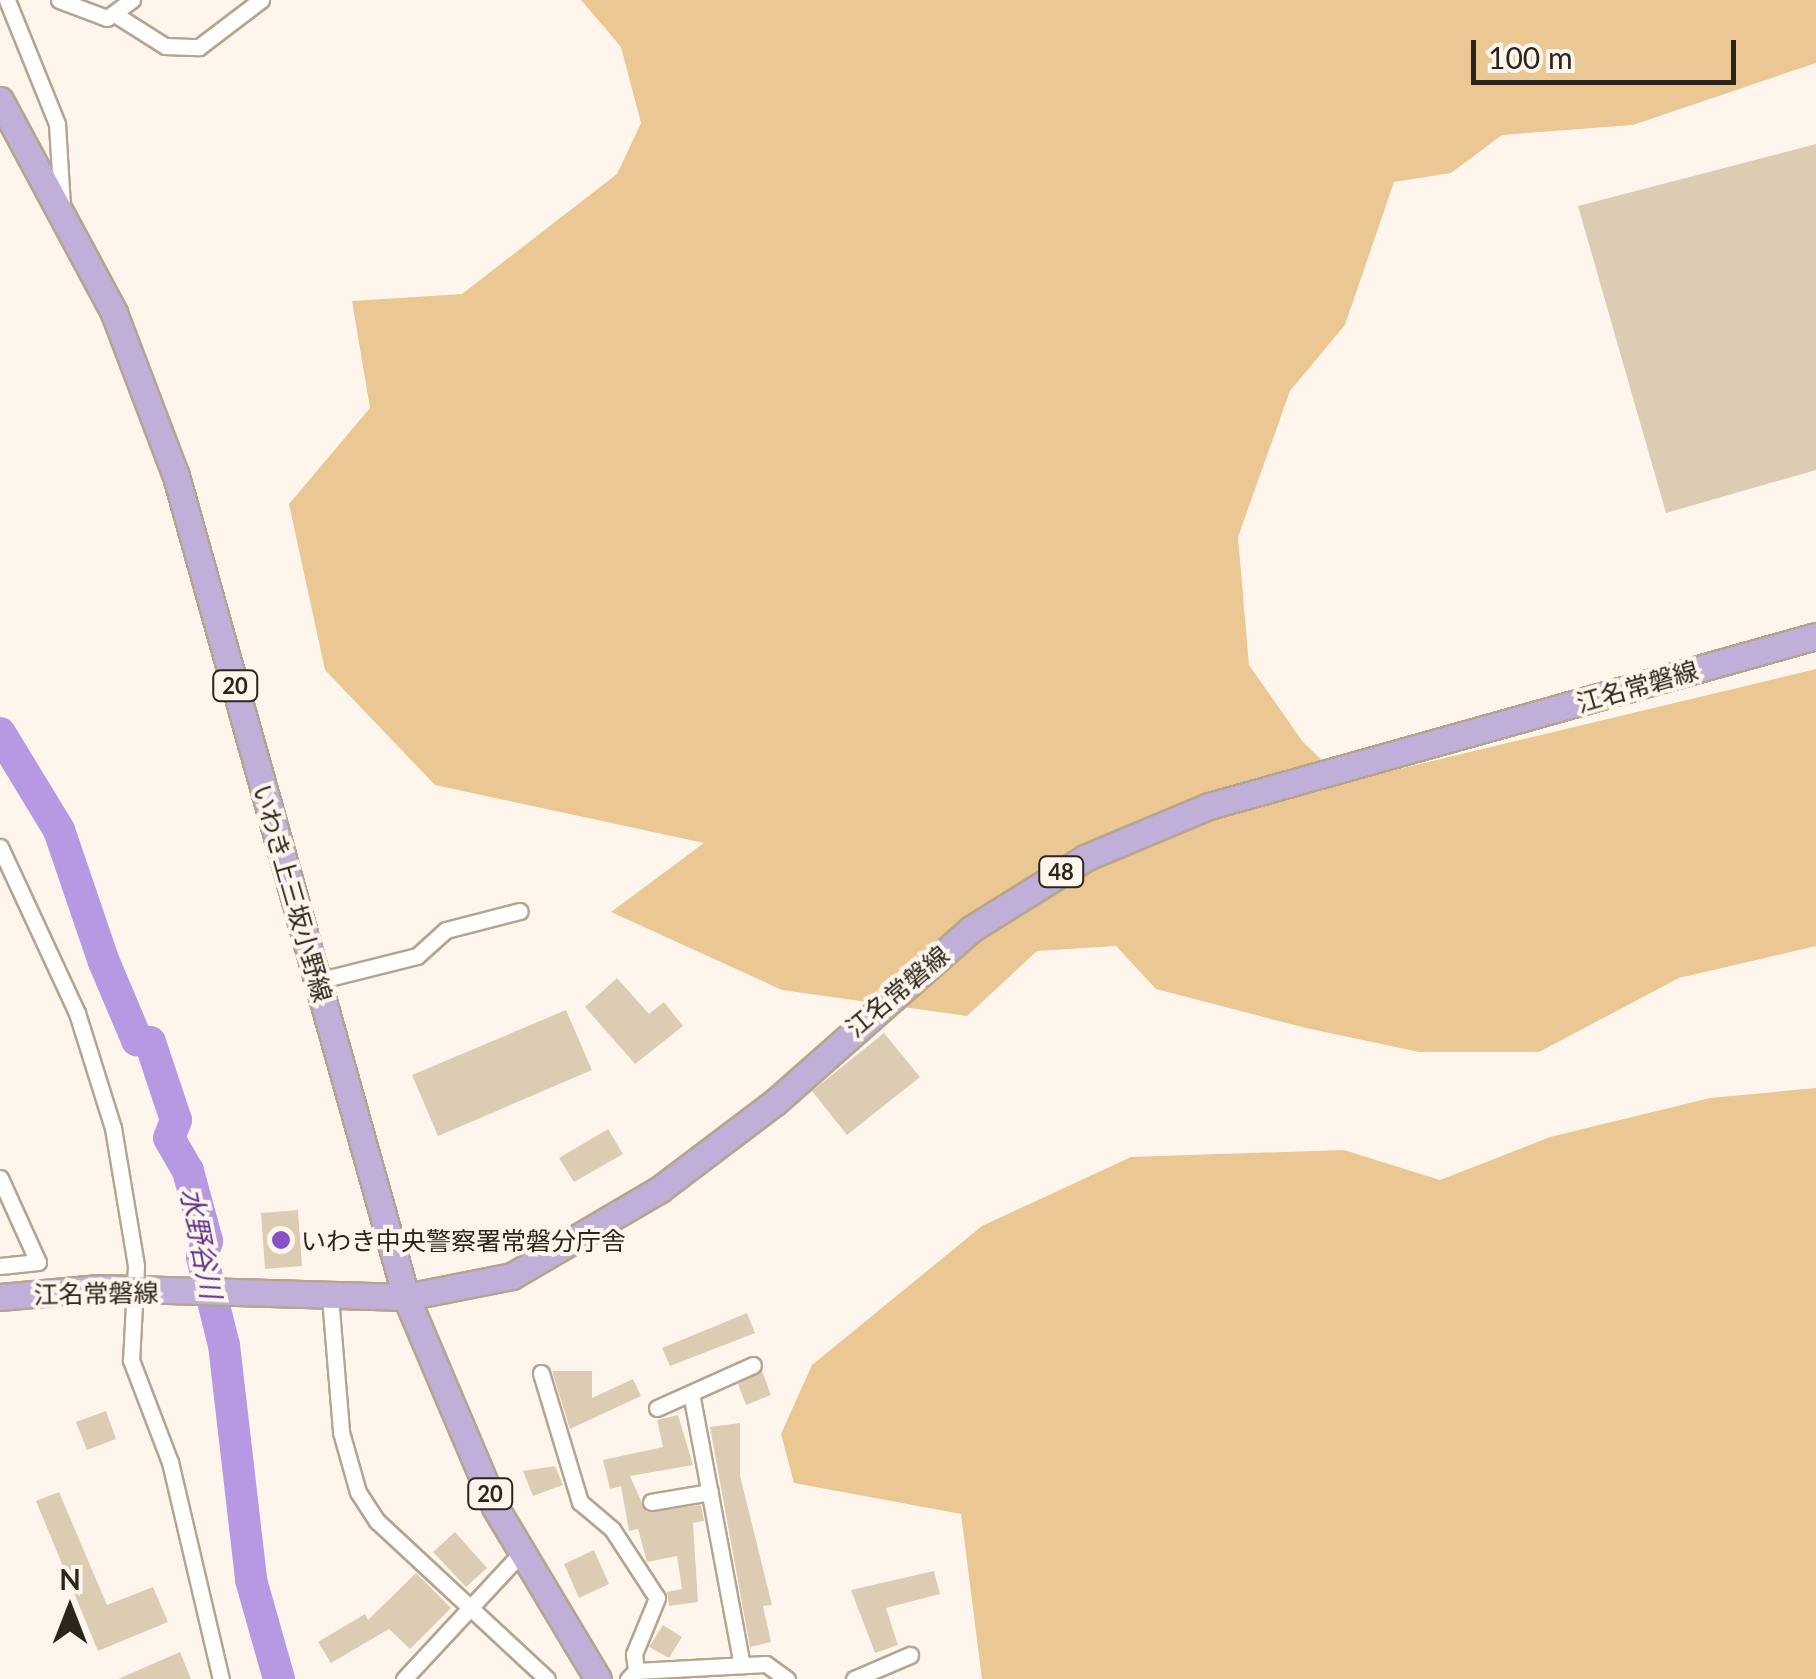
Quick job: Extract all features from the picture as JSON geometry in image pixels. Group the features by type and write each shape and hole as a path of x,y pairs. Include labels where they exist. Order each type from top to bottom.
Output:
{"main road":[{"name":"いわき上三坂小野線","path":"0,100 114,313 176,476 406,1297 522,1552 598,1679"},
{"name":"江名常磐線","path":"0,1296 99,1288 260,1296 406,1297 512,1276 617,1220 774,1102 971,930 1156,824 1816,636"}],"street":[{"path":"7,0 56,124 62,210"},
{"path":"59,0 90,17 116,15 165,46 199,47 261,0"},
{"path":"116,15 132,0"},
{"path":"0,847 77,1013 113,1128 134,1291 131,1360 170,1462 220,1679"},
{"path":"317,980 417,956 446,930 520,911"},
{"path":"0,1178 38,1262 0,1266"},
{"path":"330,1296 341,1432 358,1492 377,1521 548,1679"},
{"path":"657,1408 753,1365"},
{"path":"541,1373 580,1502 612,1529 657,1598 634,1654 632,1675 766,1664 787,1679"},
{"path":"691,1392 742,1665"},
{"path":"651,1502 710,1492"},
{"path":"404,1679 522,1552"},
{"path":"854,1679 910,1655"}],"shaded area":[{"path":"581,0 1816,0 1816,63 1633,125 1502,135 1451,173 1394,182 1345,325 1290,391 1238,537 1249,665 1303,742 1345,782 1816,669 1816,946 1679,978 1539,1052 1419,1052 1306,1028 1156,989 1116,946 1037,951 967,1016 782,990 611,912 704,843 435,785 325,670 289,504 370,408 352,301 462,294 617,174 641,123 621,47"},
{"path":"1816,1088 1816,1679 982,1679 961,1514 794,1483 781,1434 812,1365 982,1226 1131,1157 1344,1150 1440,1180 1550,1137 1710,1098"}],"building":[{"path":"1816,144 1816,470 1666,513 1578,206"},
{"path":"617,978 649,1014 664,1002 683,1026 635,1064 585,1007"},
{"path":"566,1010 592,1070 438,1136 412,1075"},
{"path":"884,1033 920,1077 847,1135 812,1091"},
{"path":"608,1129 623,1154 574,1182 559,1158"},
{"name":"いわき中央警察署常磐分庁舎","path":"298,1210 302,1266 265,1269 261,1213"},
{"path":"747,1313 755,1333 670,1366 662,1348"},
{"path":"552,1371 592,1371 592,1398 633,1379 641,1396 570,1429"},
{"path":"762,1371 771,1395 746,1405 738,1384"},
{"path":"106,1411 116,1439 87,1450 76,1422"},
{"path":"678,1415 693,1465 630,1476 646,1512 701,1505 704,1521 693,1523 698,1602 669,1606 667,1592 682,1589 677,1556 647,1562 638,1529 629,1531 621,1486 610,1489 603,1460 663,1447 657,1420"},
{"path":"740,1423 740,1476 772,1605 763,1606 771,1642 750,1647 710,1427"},
{"path":"555,1466 563,1485 533,1496 523,1471"},
{"path":"59,1492 107,1605 153,1587 168,1622 98,1651 36,1501"},
{"path":"455,1532 487,1568 466,1587 433,1552"},
{"path":"594,1550 609,1584 579,1598 564,1564"},
{"path":"934,1571 940,1594 886,1608 898,1645 875,1653 851,1590"},
{"path":"416,1573 451,1608 410,1649 389,1629 331,1663 318,1642 365,1614 368,1620"},
{"path":"663,1625 682,1637 669,1658 649,1647"},
{"path":"180,1652 191,1679 118,1679"}],"waterway":[{"name":"水野谷川","path":"0,733 59,830 104,962 137,1040 150,1042 176,1120 169,1138 188,1171 207,1241 202,1257 224,1345 251,1580 279,1679"}],"place":[{"name":"いわき中央警察署常磐分庁舎","path":"281,1240"}]}
